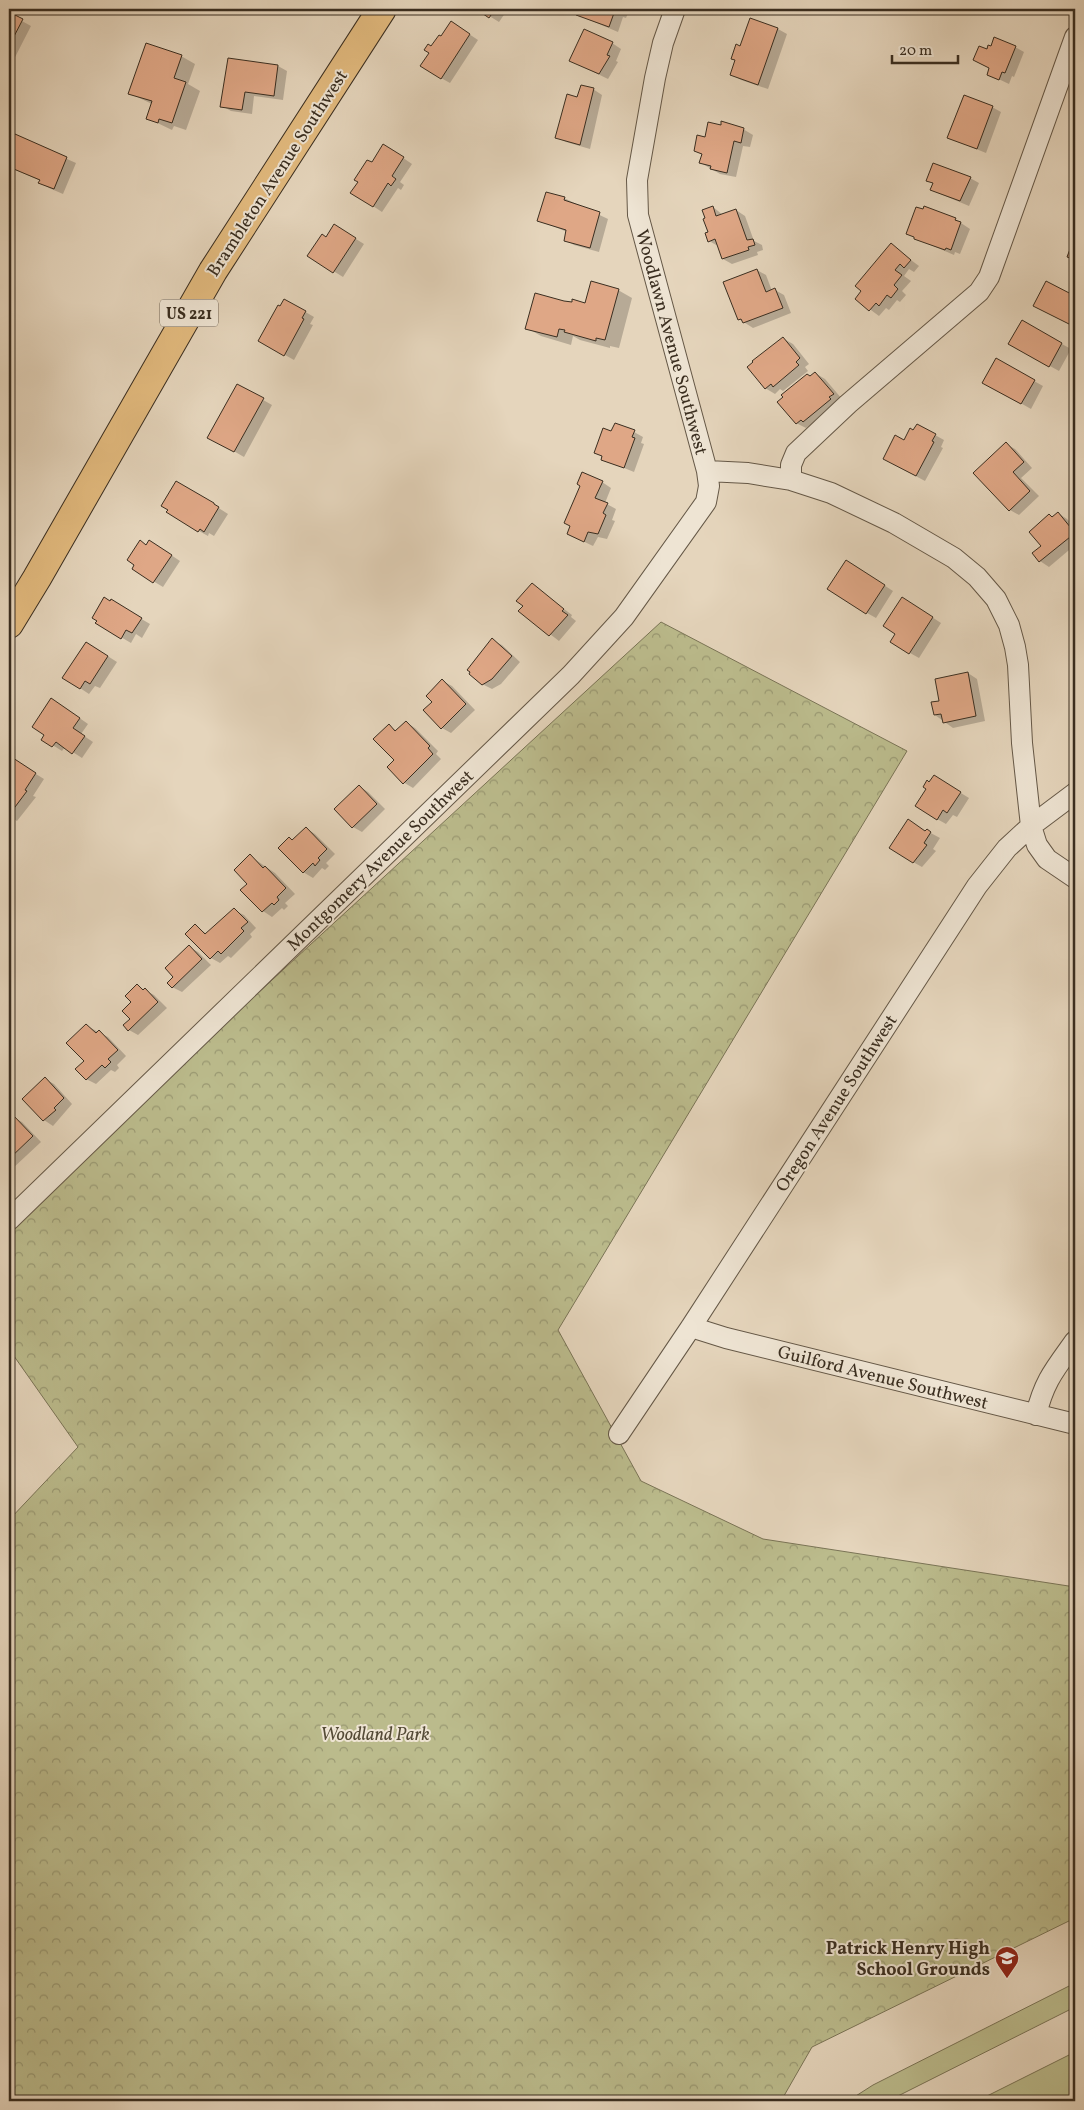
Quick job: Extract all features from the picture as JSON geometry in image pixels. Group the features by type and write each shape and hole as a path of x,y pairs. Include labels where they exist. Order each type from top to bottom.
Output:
{"main road":[{"name":"Brambleton Avenue Southwest","path":"9,624 213,271 382,9"}],"street":[{"name":"Woodlawn Avenue Southwest","path":"675,9 663,42 655,78 637,180 638,215 707,471 748,472 791,480 831,493 894,523 954,558 977,576 996,599 1009,625 1018,664 1022,743 1031,826 1037,845 1047,859 1075,878"},
{"path":"791,480 791,465 796,453 848,404 979,292 989,277 1075,37"},
{"name":"Montgomery Avenue Southwest","path":"9,1220 597,648 624,617 697,517 706,502 709,486 707,471"},
{"name":"Oregon Avenue Southwest","path":"619,1434 691,1327 977,886 1008,848 1031,826 1075,793"},
{"name":"Guilford Avenue Southwest","path":"691,1327 726,1338 1075,1424"},
{"path":"1036,1415 1041,1392 1048,1378 1075,1341"}],"green space":[{"name":"Woodland Park","path":"661,622 907,751 558,1330 641,1481 763,1539 1075,1587 1075,1918 812,2047 781,2101 9,2101 9,1520 78,1447 9,1349 9,1222"},
{"path":"1075,1983 1075,2007 888,2101 848,2101 873,2085"},
{"path":"1075,2052 1075,2101 977,2101"}],"building":[{"path":"476,9 495,9 489,18"},
{"path":"579,9 619,9 617,14 614,13 609,27 576,15"},
{"path":"9,12 23,19 9,46"},
{"path":"750,18 778,28 758,85 730,75 735,60 731,59 736,44 740,46"},
{"path":"451,21 470,34 441,79 420,66 429,53 424,50 428,44 431,46 439,35 441,36"},
{"path":"584,29 613,42 607,55 610,56 599,74 569,61"},
{"path":"994,37 1016,46 1005,73 1002,72 999,80 987,75 989,68 973,60 979,46 987,49 988,45 991,46"},
{"path":"146,43 182,55 174,78 186,82 172,123 159,119 158,123 146,119 152,101 128,94"},
{"path":"228,58 278,65 274,96 245,92 242,110 220,107"},
{"path":"581,85 594,88 580,145 555,138 567,94 577,97"},
{"path":"964,95 993,106 977,149 947,138"},
{"path":"721,121 744,128 741,143 734,141 727,173 710,169 711,166 699,163 702,154 694,151 697,135 705,137 708,122 721,125"},
{"path":"15,134 67,157 54,189 38,183 40,180 9,167 9,149"},
{"path":"383,144 404,157 392,176 396,179 391,186 388,183 373,207 350,193 358,182 354,180 367,160 372,162"},
{"path":"933,163 971,177 960,201 930,190 933,183 926,181"},
{"path":"546,192 565,197 564,200 600,212 590,248 564,241 566,230 537,221"},
{"path":"713,206 716,216 736,209 747,240 753,239 755,245 748,247 749,250 722,259 715,239 708,242 705,233 708,232 702,210"},
{"path":"924,206 956,218 955,220 961,222 951,250 946,248 945,250 914,239 914,237 906,234 916,207 923,209"},
{"path":"334,224 356,238 333,273 307,256 322,234 326,237"},
{"path":"1075,236 1075,260 1067,257"},
{"path":"891,243 911,260 904,268 900,264 895,270 902,275 894,285 898,289 891,298 887,295 879,306 876,303 869,311 855,299 861,291 855,286"},
{"path":"757,269 766,292 775,288 783,308 743,323 741,319 738,320 723,282"},
{"path":"591,281 619,289 605,340 596,338 596,341 559,329 557,337 525,329 535,293 564,301 572,302 572,299 585,303"},
{"path":"1046,281 1075,296 1075,327 1033,306"},
{"path":"284,299 306,311 302,318 304,319 284,356 258,341 278,305 280,306"},
{"path":"1022,320 1062,343 1049,367 1008,344"},
{"path":"783,337 800,358 796,362 799,365 773,387 771,384 765,389 747,367"},
{"path":"996,358 1035,380 1021,404 982,383"},
{"path":"815,372 834,394 829,397 831,399 803,422 801,420 796,424 777,402 783,397 781,395 807,374 810,376"},
{"path":"237,384 264,398 234,452 207,438"},
{"path":"615,423 635,430 632,437 635,438 624,468 601,460 602,456 594,453 603,428 611,431"},
{"path":"917,424 936,434 932,441 934,442 916,476 883,459 895,435 904,440 910,428 913,430"},
{"path":"1006,442 1024,462 1013,472 1030,491 1009,511 973,473"},
{"path":"582,472 603,481 595,498 608,503 603,513 606,515 598,534 588,532 584,542 567,534 570,526 564,523 580,486 577,484"},
{"path":"176,481 219,507 204,532 200,529 198,532 166,512 168,510 161,506"},
{"path":"1058,512 1075,533 1039,562 1032,553 1041,546 1029,532 1049,514 1052,517"},
{"path":"140,540 146,545 149,540 172,555 153,583 132,569 134,565 127,560"},
{"path":"846,560 885,585 866,614 827,589"},
{"path":"532,583 564,609 562,611 568,615 549,636 518,611 523,606 516,601"},
{"path":"104,597 110,601 111,599 142,618 132,633 126,630 121,639 95,623 97,621 92,618"},
{"path":"902,597 933,617 909,654 890,642 895,634 883,626"},
{"path":"492,638 512,656 492,679 482,685 467,670"},
{"path":"86,642 108,656 90,684 85,681 80,689 62,678"},
{"path":"968,672 976,716 943,723 941,714 934,715 931,702 939,701 935,679"},
{"path":"442,679 466,704 441,729 423,710 432,702 426,696"},
{"path":"51,698 80,718 73,728 85,736 72,754 56,742 52,747 41,740 44,735 32,727"},
{"path":"406,721 430,746 428,748 433,754 403,784 387,767 394,760 373,739 389,724 395,731"},
{"path":"10,756 36,773 25,790 27,791 9,815"},
{"path":"934,775 961,792 947,813 943,810 937,820 915,806 926,789 923,787 927,780 929,782"},
{"path":"359,785 377,804 352,828 334,809"},
{"path":"908,819 925,831 927,829 931,832 924,843 927,845 913,863 889,848"},
{"path":"306,827 327,849 318,858 320,860 315,866 313,863 303,873 278,848 289,837 292,840"},
{"path":"250,854 263,868 265,866 286,888 277,897 279,900 274,905 272,903 262,912 240,890 247,884 234,870"},
{"path":"234,908 248,922 241,928 244,931 221,954 218,951 210,959 185,934 195,924 205,934"},
{"path":"189,945 202,959 172,988 167,983 173,977 165,968"},
{"path":"137,984 143,990 145,988 158,1002 128,1031 123,1025 130,1019 122,1011 131,1002 125,996"},
{"path":"86,1024 96,1033 99,1030 118,1050 108,1059 111,1062 105,1068 102,1065 86,1080 75,1069 84,1061 66,1043"},
{"path":"45,1077 64,1098 54,1108 56,1110 43,1121 22,1099"},
{"path":"13,1115 33,1136 9,1159 9,1119"}],"place":[{"name":"Patrick Henry High School Grounds","path":"1007,1979"}]}
